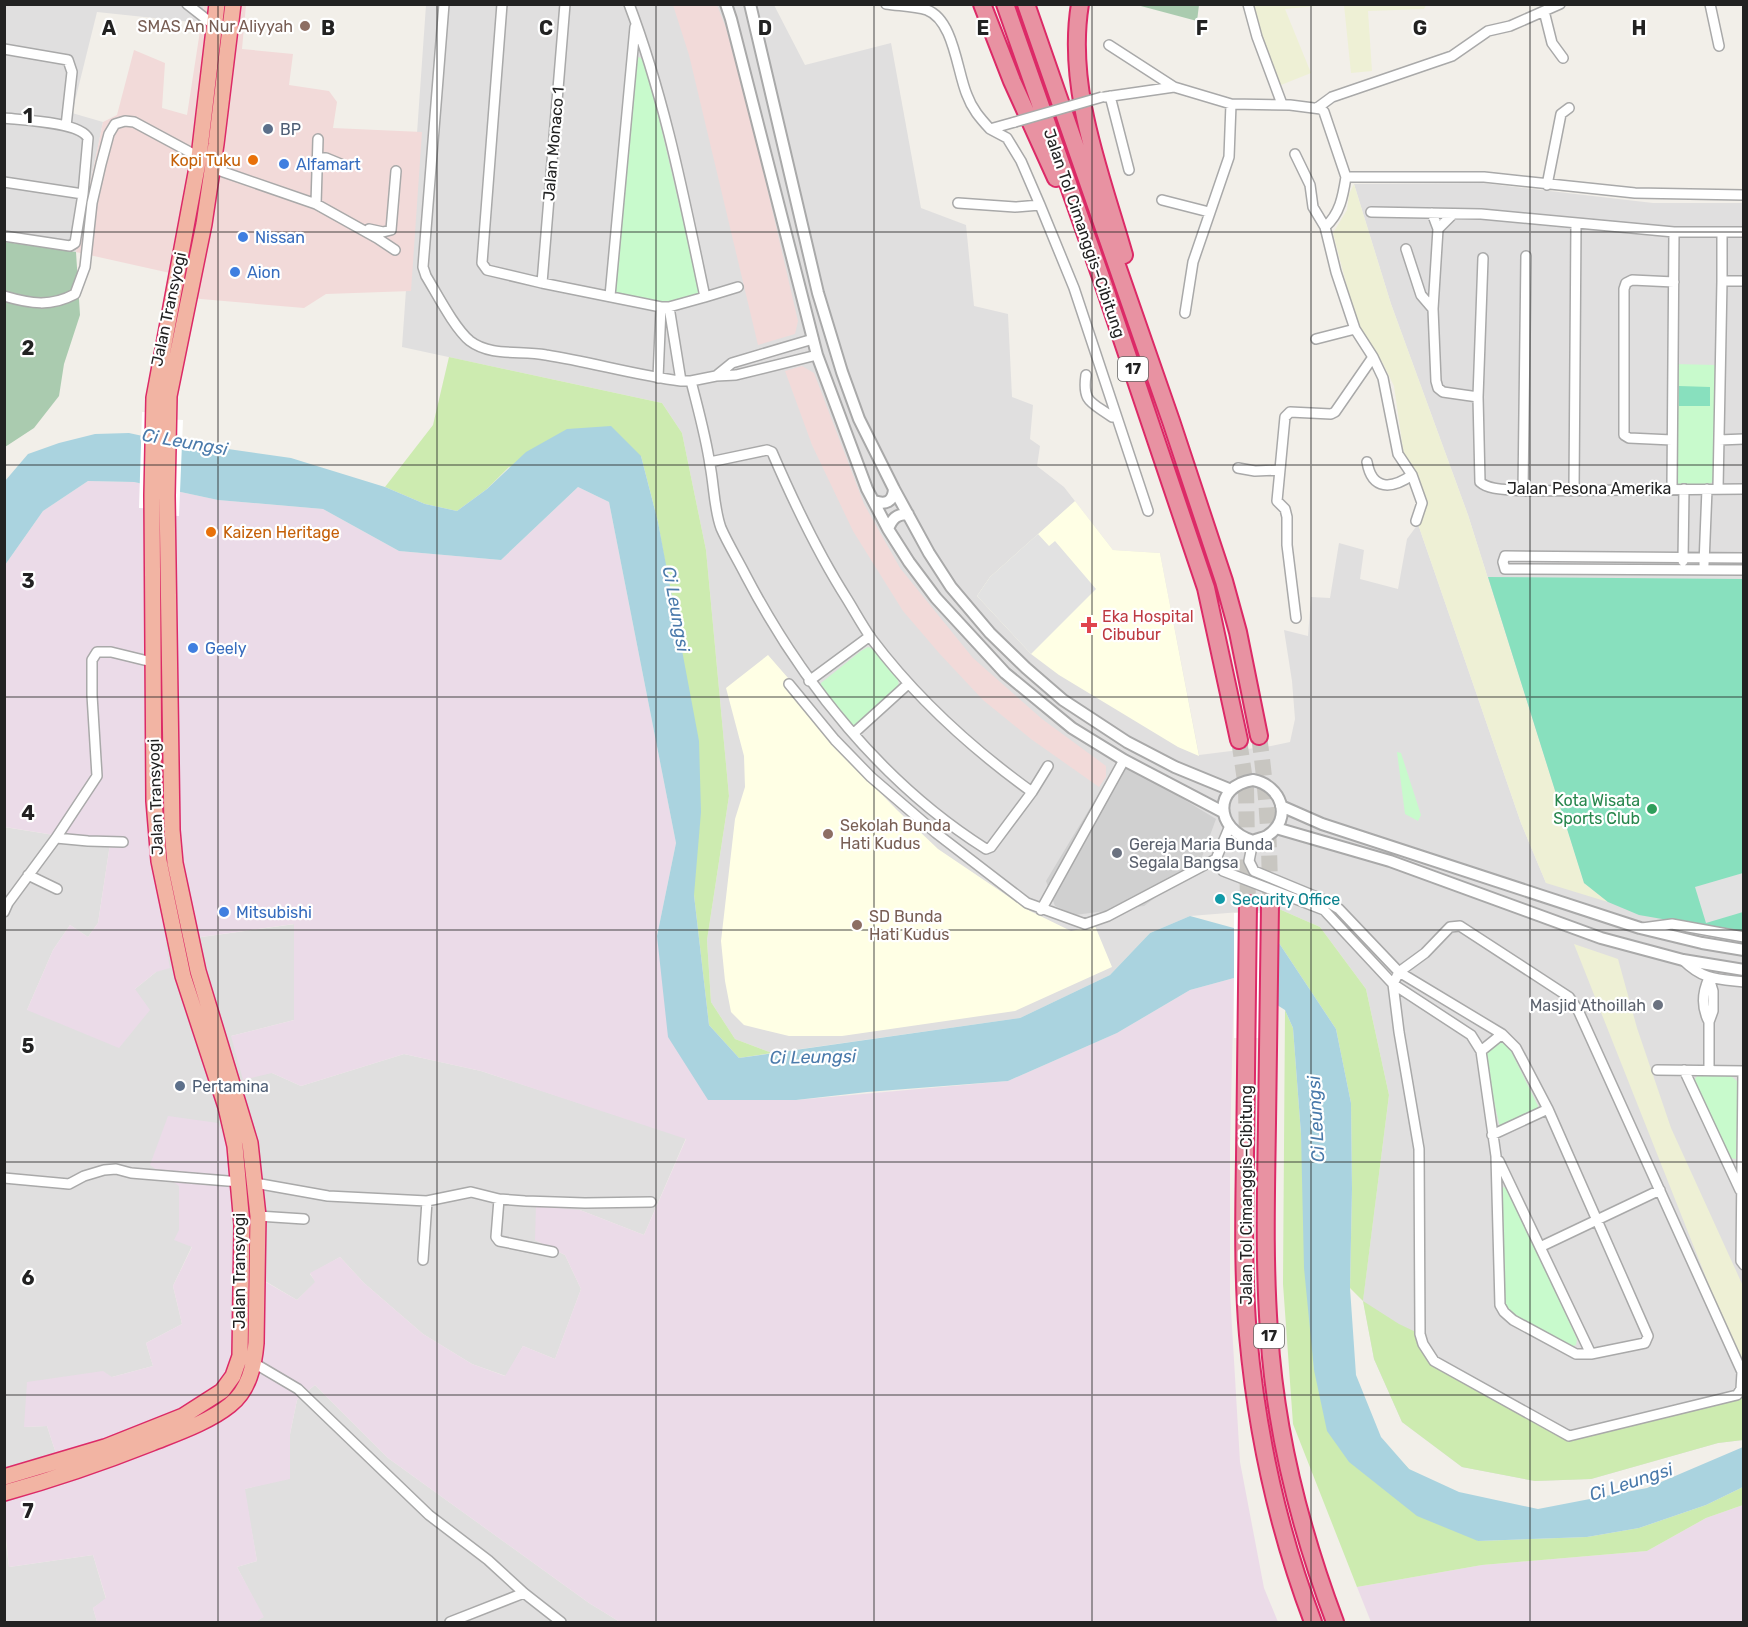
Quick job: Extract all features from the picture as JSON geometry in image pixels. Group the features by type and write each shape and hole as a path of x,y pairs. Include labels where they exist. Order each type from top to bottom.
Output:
{"highway":[{"name":"Jalan Transyogi","path":"4,1493 112,1459 189,1428 231,1404 248,1382 254,1363 258,1216 250,1143 183,976 159,861 154,801 152,662 160,427 157,379 199,157 217,4"},
{"name":"Jalan Transyogi","path":"160,427 171,385 204,224 233,4"},
{"path":"982,4 1017,91 1103,282"},
{"name":"Jalan Tol Cimanggis–Cibitung","path":"1005,4 1103,282 1206,588 1239,740"},
{"name":"Jalan Tol Cimanggis–Cibitung","path":"1026,4 1171,421 1236,622 1259,736"},
{"path":"1080,4 1076,26 1076,51 1077,78 1082,108 1171,421"},
{"name":"Jalan Transyogi","path":"4,1477 105,1447 183,1416 222,1390 233,1376 240,1356 242,1225 240,1182 223,1077 175,863 159,495"},
{"name":"Jalan Tol Cimanggis–Cibitung","path":"1248,904 1244,1226 1248,1334 1261,1435 1277,1510 1299,1585 1313,1623"},
{"name":"Jalan Tol Cimanggis–Cibitung","path":"1270,904 1265,1226 1269,1332 1281,1431 1296,1503 1318,1578 1335,1623"}],"street":[{"path":"187,4 215,26"},
{"path":"444,4 423,267 426,276 470,341 483,348 518,354 543,354 658,378 686,381 736,375 817,355"},
{"path":"502,4 482,263 487,270 542,284 665,307 738,287"},
{"name":"Jalan Monaco 1","path":"542,284 565,4"},
{"path":"629,4 650,64 667,127 705,297"},
{"path":"728,4 817,355 867,489 888,529 936,598 1005,673 1072,728 1124,760 1223,812"},
{"path":"886,4 929,10 939,18 946,28 966,93 975,114 990,129 1007,138 1021,161 1074,288 1111,396 1111,418 1148,511"},
{"path":"1248,4 1257,37 1282,104"},
{"path":"1317,108 1332,98 1452,56 1488,31 1510,26 1560,4"},
{"path":"1710,4 1719,46"},
{"path":"750,8 818,293 842,372 859,419 894,489 951,587 990,633 1063,700 1126,742 1175,767 1231,790"},
{"path":"1544,10 1552,43 1563,58"},
{"path":"610,296 635,22"},
{"path":"1109,45 1174,87 1232,104 1282,104 1317,108 1324,112 1346,177 1341,204 1335,218 1325,227"},
{"path":"4,49 68,60 72,72 66,126"},
{"path":"990,129 1106,97 1174,87"},
{"path":"1106,97 1129,170"},
{"path":"1185,313 1193,262 1228,157 1232,104"},
{"path":"1547,185 1561,114 1569,108"},
{"path":"4,118 66,126 84,132 88,138 83,194 75,243 70,246 4,236"},
{"path":"4,296 29,303 61,301 75,294 85,267 92,203 109,134 115,124 125,121 134,122 199,157"},
{"path":"316,201 318,139"},
{"path":"1295,154 1310,185 1313,207 1325,227 1336,272 1355,329 1383,378 1398,454 1412,475 1422,503 1416,521"},
{"path":"318,158 326,158 343,165"},
{"path":"212,168 321,202 373,231 383,232 391,230 396,171"},
{"path":"1346,177 1484,177 1635,193 1743,195"},
{"path":"4,182 83,194"},
{"path":"1162,200 1209,212"},
{"path":"316,201 395,250"},
{"path":"958,202 1015,207 1040,205"},
{"path":"1371,212 1481,214 1674,232 1743,232"},
{"path":"1432,213 1438,229 1433,309 1438,388 1447,393 1478,398"},
{"path":"1438,229 1453,214"},
{"path":"1574,491 1576,223"},
{"path":"1672,488 1674,232"},
{"path":"1718,488 1722,232"},
{"path":"1406,249 1421,295 1433,309"},
{"path":"1523,491 1526,256"},
{"name":"Jalan Pesona Amerika","path":"1483,258 1478,398 1480,482 1488,487 1523,491 1743,489"},
{"path":"1672,440 1629,438 1624,435 1624,301 1625,285 1629,280 1674,282"},
{"path":"1722,281 1743,281"},
{"path":"658,378 665,307"},
{"path":"665,307 710,462 721,527 766,614 809,681 854,734 913,795 986,849 991,847 1032,792 1048,766"},
{"path":"1316,339 1355,329"},
{"path":"716,376 732,363 813,339"},
{"path":"762,354 766,368"},
{"path":"1296,618 1287,545 1287,517 1285,508 1277,501 1286,415 1290,412 1331,414 1335,412 1373,357"},
{"path":"1086,375 1084,390 1087,398 1111,418"},
{"path":"1719,440 1743,440"},
{"path":"710,462 767,450 772,452 817,549 870,636 908,684 976,749 1032,792"},
{"path":"1367,462 1371,474 1383,486 1395,484 1412,475"},
{"path":"1238,468 1255,471 1280,470"},
{"path":"874,501 884,504 888,502 893,496 894,489"},
{"path":"1683,570 1684,489"},
{"path":"1704,570 1707,489"},
{"path":"888,529 894,518 901,514 908,514"},
{"path":"1743,558 1505,556 1503,562 1505,569 1743,570"},
{"path":"809,681 870,636"},
{"path":"6,905 56,838 97,776 92,660 97,652 111,652 152,662"},
{"path":"789,684 830,734 871,777 945,840 1027,903 1077,923 1092,923 1216,859 1229,828"},
{"path":"854,734 908,684"},
{"path":"1041,910 1124,760"},
{"path":"1245,782 1261,782 1275,791 1282,813 1276,828 1266,836 1253,841 1236,835 1229,828 1223,812 1225,800 1231,790 1245,782"},
{"path":"1281,806 1322,825 1607,918 1702,943 1743,950"},
{"path":"1276,828 1389,861 1601,938 1683,960 1743,970"},
{"path":"56,838 123,842"},
{"path":"1216,859 1223,871 1324,910 1393,984 1471,1035 1481,1051 1496,1156 1500,1305 1504,1312 1513,1320 1576,1354 1591,1354 1645,1343 1648,1336 1548,1109 1516,1048 1502,1034 1399,972 1339,909 1324,900 1254,871 1249,861 1253,841"},
{"path":"28,875 57,889"},
{"path":"1640,928 1672,924 1743,937"},
{"path":"1460,926 1569,997 1578,1010 1742,1372 1742,1389 1737,1395 1569,1436 1434,1361 1423,1344 1420,1334 1419,1149 1393,984 1399,972 1425,953 1450,927 1460,926"},
{"path":"1683,960 1694,971 1709,978 1743,982"},
{"path":"1709,978 1713,991 1713,1011 1709,1022 1709,1070"},
{"path":"1481,1051 1502,1034"},
{"path":"1658,1070 1743,1071 1741,1261 1743,1265"},
{"path":"1684,1070 1742,1194"},
{"path":"1492,1135 1548,1109"},
{"path":"1496,1156 1591,1354"},
{"path":"4,1178 69,1184 96,1172 116,1169 131,1173 240,1182"},
{"path":"255,1183 328,1196 427,1201 471,1192 499,1199 585,1203 651,1202"},
{"path":"1540,1247 1660,1190"},
{"path":"499,1199 497,1239 554,1252"},
{"path":"423,1260 427,1201"},
{"path":"258,1216 304,1220"},
{"path":"254,1363 298,1389 429,1515 494,1564 524,1593 561,1623"},
{"path":"450,1623 524,1593"}],"shaded area":[{"path":"1344,4 1426,5 1424,9 1368,11 1372,71 1351,73"},
{"path":"5,5 204,5 201,23 97,12 72,113 103,122 76,252 5,242"},
{"path":"204,5 246,5 242,49 293,54 289,85 329,91 337,102 333,128 422,132 411,291 326,294 304,308 166,296 170,273 76,252 103,122 117,115 134,50 165,63 162,108 187,115"},
{"path":"426,5 774,5 805,65 891,43 921,208 966,225 974,306 1008,314 1012,397 1033,405 1030,439 1040,446 1037,466 1064,487 1113,550 1160,553 1199,755 1290,742 1295,719 1284,630 1308,636 1311,597 1330,598 1339,543 1364,550 1360,579 1398,589 1407,539 1418,524 1521,823 1546,883 1584,883 1468,515 1391,304 1354,184 1482,183 1653,203 1743,203 1743,1440 1718,1443 1591,1479 1535,1481 1462,1467 1402,1422 1374,1359 1363,1300 1389,1095 1366,989 1320,927 1279,909 1190,916 1150,933 1110,975 1020,1018 772,1053 735,1039 711,1002 707,940 729,796 706,550 682,433 662,403 402,347"},
{"path":"673,5 717,5 726,28 751,119 798,321 795,334 758,345 689,55"},
{"path":"1137,5 1199,5 1197,21"},
{"path":"1249,5 1326,5 1285,9 1311,73 1276,87"},
{"path":"1354,184 1391,304 1468,515 1584,883 1608,902 1546,883 1521,823 1418,524 1427,504 1404,456 1394,386 1382,362 1361,333 1348,291 1333,233 1347,210 1349,194"},
{"path":"5,242 76,252 80,315 64,364 59,396 34,428 5,447"},
{"path":"802,366 814,373 864,504 900,568 973,658 1042,719 1106,766 1106,777 1099,787 1031,739 983,700 903,611 853,531 812,445 785,371"},
{"path":"88,481 134,482 218,500 323,509 399,551 501,560 578,487 609,502 676,843 657,936 708,1100 796,1100 1008,1081 1117,1033 1190,990 1234,978 1230,1147 1230,1293 1240,1462 1264,1588 1278,1622 620,1622 589,1603 388,1458 315,1385 297,1400 290,1434 290,1479 245,1489 257,1561 237,1567 264,1617 255,1622 97,1622 93,1608 106,1598 93,1555 9,1567 4,1501 66,1484 47,1426 24,1427 27,1382 103,1371 112,1377 153,1366 146,1343 182,1324 173,1286 192,1247 174,1240 179,1230 179,1186 150,1165 168,1116 218,1123 229,1152 233,1263 297,1300 315,1282 310,1273 340,1257 364,1283 423,1334 472,1364 505,1376 523,1346 555,1359 581,1289 565,1255 535,1240 536,1206 580,1210 644,1235 686,1139 481,1071 404,1054 301,1086 272,1073 243,1080 231,1036 294,1020 294,924 165,942 170,968 156,972 135,989 150,1010 119,1048 27,1010 53,950 70,925 88,937 98,923 110,844 5,827 5,565 43,511"},
{"name":"Eka Hospital Cibubur","path":"1075,501 1113,550 1160,553 1199,756 1178,747 1059,675 1031,654 977,596 990,577"},
{"path":"1038,534 1049,546 1055,541 1096,589 1031,654 977,596 990,577"},
{"name":"Sekolah Bunda Hati Kudus","path":"768,655 795,686 856,768 938,849 1030,911 1071,931 1095,926 1112,967 1015,1011 842,1036 789,1036 744,1025 731,1012 721,941 735,819 745,787 744,756 726,688"},
{"path":"1119,760 1216,819 1199,865 1144,906 1075,915 1055,906 1046,881"},
{"path":"4,827 110,844 98,923 88,937 70,925 53,950 27,1010 135,989 156,972 165,942 295,924 294,1020 231,1036 272,1073 301,1086 404,1054 481,1071 686,1138 644,1235 580,1210 535,1240 565,1255 581,1289 555,1359 523,1346 506,1376 472,1364 423,1334 364,1283 340,1257 310,1274 316,1282 297,1300 233,1262 229,1152 179,1186 179,1230 192,1246 173,1286 182,1324 146,1343 153,1366 112,1377 24,1427 47,1426 66,1484 5,1501"},
{"path":"1743,873 1743,912 1706,923 1695,887"},
{"path":"1574,944 1618,959 1637,1028 1671,1128 1743,1286 1743,1371"},
{"path":"315,1385 388,1458 589,1603 620,1622 255,1622 263,1617 237,1567 257,1561 244,1489 290,1478 290,1434 297,1400"},
{"path":"1743,1505 1743,1622 1371,1622 1357,1587 1482,1565 1647,1551 1706,1518"},
{"path":"4,1529 9,1567 93,1555 106,1599 93,1608 97,1622 5,1622"}],"green space":[{"path":"638,57 646,63 699,289 699,294 671,305 614,294 632,61"},
{"path":"449,357 662,403 682,433 706,550 729,796 707,940 711,1002 735,1039 772,1053 739,1058 709,1025 694,895 671,597 658,522 641,456 509,467 487,489 457,511 425,504 385,487 433,425"},
{"path":"1674,364 1716,365 1715,479 1708,486 1676,484"},
{"path":"1679,386 1710,387 1710,406 1679,406"},
{"name":"Kota Wisata Sports Club","path":"1488,577 1743,579 1743,933 1639,915 1608,902 1584,883"},
{"path":"868,647 874,649 895,673 899,684 898,690 859,725 853,727 848,724 821,689 821,683"},
{"path":"1397,752 1401,753 1421,815 1418,821 1405,814"},
{"path":"1279,909 1320,927 1366,989 1389,1095 1363,1301 1350,1288 1351,1103 1336,1029 1277,940"},
{"path":"1285,1010 1293,1028 1314,1370 1478,1541 1587,1537 1639,1528 1706,1505 1743,1487 1743,1505 1706,1518 1647,1551 1482,1565 1357,1587 1293,1424 1283,1284"},
{"path":"1492,1037 1509,1047 1538,1106 1537,1112 1500,1128 1481,1044"},
{"path":"1697,1076 1731,1076 1738,1082 1736,1159 1730,1158 1693,1082"},
{"path":"1503,1187 1510,1192 1577,1339 1576,1345 1570,1347 1507,1312 1503,1307 1499,1188"},
{"path":"1363,1301 1399,1324 1420,1334 1434,1362 1569,1436 1743,1394 1743,1440 1718,1443 1591,1479 1535,1481 1462,1467 1402,1422 1374,1359"}],"water":[{"name":"Ci Leungsi","path":"611,426 641,456 658,522 699,741 701,812 694,895 709,1025 739,1058 1020,1018 1110,975 1150,933 1190,916 1277,940 1336,1029 1351,1103 1350,1288 1356,1375 1381,1437 1409,1469 1459,1492 1538,1509 1647,1488 1743,1447 1743,1487 1706,1505 1639,1528 1587,1537 1478,1541 1417,1516 1349,1462 1327,1431 1314,1370 1304,1268 1301,1134 1293,1028 1285,1010 1234,978 1190,990 1117,1033 1008,1081 796,1100 708,1100 668,1037 657,936 676,843 609,502 578,487 501,560 399,551 323,509 218,500 134,482 88,481 43,511 5,565 5,481 28,454 95,434 129,433 193,447 214,447 291,458 385,487 425,504 457,511 487,489 526,452 567,429"}],"pier":[{"path":"142,412 161,413 158,509 139,508"},
{"path":"164,419 183,420 179,516 160,515"},
{"path":"1234,913 1278,913 1278,1038 1234,1038"}],"tunnel":[{"path":"1259,736 1268,820 1270,905"},
{"path":"1239,740 1246,787 1248,904"}],"place":[{"name":"SMAS An Nur Aliyyah","path":"305,26"},
{"name":"BP","path":"268,129"},
{"name":"Kopi Tuku","path":"253,160"},
{"name":"Alfamart","path":"284,164"},
{"name":"Nissan","path":"243,237"},
{"name":"Aion","path":"235,272"},
{"name":"Kaizen Heritage","path":"211,532"},
{"name":"Eka Hospital Cibubur","path":"1089,625"},
{"name":"Geely","path":"193,648"},
{"name":"Kota Wisata Sports Club","path":"1652,809"},
{"name":"Sekolah Bunda Hati Kudus","path":"828,834"},
{"name":"Gereja Maria Bunda Segala Bangsa","path":"1117,853"},
{"name":"Security Office","path":"1220,899"},
{"name":"Mitsubishi","path":"224,912"},
{"name":"SD Bunda Hati Kudus","path":"857,925"},
{"name":"Masjid Athoillah","path":"1658,1005"},
{"name":"Pertamina","path":"180,1086"}]}
